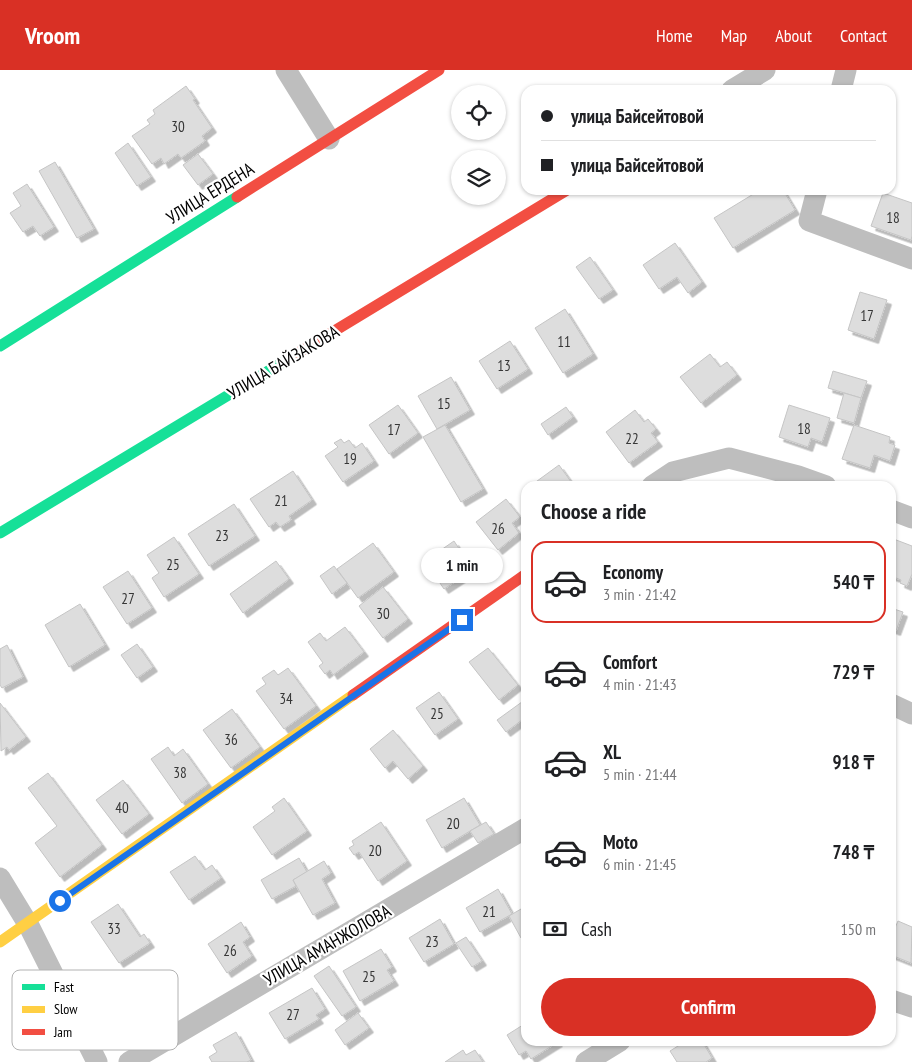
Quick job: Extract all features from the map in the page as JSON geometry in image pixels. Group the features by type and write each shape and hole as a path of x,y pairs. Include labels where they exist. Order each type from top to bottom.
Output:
{"street":[{"path":"286,70 328,139"},
{"name":"УЛИЦА ЕРДЕНА","path":"0,346 440,70"},
{"path":"740,85 765,70"},
{"path":"842,85 846,70"},
{"name":"УЛИЦА БАЙЗАКОВА","path":"0,533 559,195"},
{"path":"816,195 809,221 912,259"},
{"path":"660,481 673,472 729,458 812,481"},
{"path":"896,512 912,518"},
{"path":"0,942 521,578"},
{"path":"896,706 912,714"},
{"name":"УЛИЦА АМАНЖОЛОВА","path":"178,1033 521,831"},
{"path":"0,878 28,924 51,970"},
{"path":"896,1002 912,1007"},
{"path":"586,1062 612,1046"},
{"path":"91,1050 97,1062"},
{"name":"УЛИЦА АМАНЖОЛОВА","path":"129,1062 149,1050"}],"building":[{"path":"186,86 212,128 202,136 205,141 181,158 178,154 164,164 161,158 152,164 132,136 150,124 147,120 155,114 153,110"},
{"path":"128,143 151,177 137,186 115,153"},
{"path":"198,154 213,174 198,185 183,165"},
{"path":"55,162 94,229 77,238 39,171"},
{"path":"27,184 54,227 40,236 33,226 23,232 10,213 21,206 13,193"},
{"path":"752,195 786,195 795,210 733,248 714,218"},
{"path":"882,195 889,195 912,203 911,240 871,226"},
{"path":"675,243 702,282 688,293 677,277 659,289 643,265"},
{"path":"590,257 613,290 599,299 576,267"},
{"path":"860,292 887,300 874,339 848,330"},
{"path":"565,309 593,354 563,373 535,328"},
{"path":"510,341 528,369 497,389 479,361"},
{"path":"710,354 720,367 727,362 737,375 701,403 680,377"},
{"path":"833,371 867,381 861,398 828,388"},
{"path":"451,377 470,410 437,429 418,396"},
{"path":"844,393 861,398 854,423 837,418"},
{"path":"398,405 418,433 389,454 369,425"},
{"path":"789,405 830,418 822,442 811,438 808,447 779,437"},
{"path":"566,407 573,417 548,435 541,424"},
{"path":"635,410 644,422 648,419 656,429 651,433 658,442 629,463 606,432"},
{"path":"445,425 483,489 461,502 423,437"},
{"path":"854,425 890,437 889,443 895,445 890,461 874,455 870,468 842,459"},
{"path":"341,439 344,443 349,440 355,448 362,443 374,461 343,482 325,456 338,447 334,443"},
{"path":"559,465 570,481 537,481"},
{"path":"293,471 312,500 289,516 291,520 280,527 276,522 269,527 250,499"},
{"path":"506,499 520,517 512,523 519,533 498,550 476,522"},
{"path":"234,504 255,536 209,566 188,534"},
{"path":"174,537 199,574 164,597 152,578 159,573 147,555"},
{"path":"896,540 912,546 912,574 907,586 900,583 901,580 896,578"},
{"path":"454,541 473,570 444,589 425,561"},
{"path":"373,543 394,572 358,598 337,569"},
{"path":"276,561 289,579 243,613 230,594"},
{"path":"334,566 347,583 332,594 320,576"},
{"path":"128,571 152,608 127,624 103,587"},
{"path":"383,587 408,619 383,638 359,606"},
{"path":"80,604 105,645 69,667 45,625"},
{"path":"896,610 903,612 896,631"},
{"path":"345,627 364,652 333,675 330,670 325,674 319,666 323,663 308,642 320,633 326,641"},
{"path":"137,644 153,667 137,678 121,655"},
{"path":"7,645 23,677 2,688 0,685 0,649"},
{"path":"488,648 518,685 499,700 469,662"},
{"path":"288,668 316,706 284,729 256,691 266,684 262,678 274,670 278,675"},
{"path":"439,692 458,719 435,735 416,708"},
{"path":"0,703 26,737 9,750 7,747 1,751"},
{"path":"521,703 521,721 506,732 497,720"},
{"path":"232,709 260,747 231,768 203,730"},
{"path":"393,730 423,766 408,779 393,761 385,768 370,749"},
{"path":"168,747 174,756 183,749 208,784 182,803 151,759"},
{"path":"48,773 102,845 60,877 35,843 57,826 28,788"},
{"path":"123,780 149,814 122,834 96,800"},
{"path":"284,798 307,831 272,855 253,827 275,811 272,807"},
{"path":"464,798 480,825 442,848 426,820"},
{"path":"381,822 407,861 378,881 359,852 354,855 349,848 354,845 352,841"},
{"path":"486,822 494,834 478,843 470,831"},
{"path":"195,856 205,870 212,865 221,878 189,900 170,872"},
{"path":"299,858 307,872 293,880 296,886 272,899 261,880"},
{"path":"324,861 331,873 322,879 335,903 313,915 293,880"},
{"path":"498,889 512,914 480,932 466,908"},
{"path":"118,904 140,937 144,934 150,943 119,963 91,922"},
{"path":"521,909 521,938 509,916"},
{"path":"440,919 454,944 424,962 409,938"},
{"path":"898,921 912,927 911,963 896,957 896,926"},
{"path":"241,922 250,937 243,942 252,956 227,973 208,944"},
{"path":"466,937 482,961 472,967 456,943"},
{"path":"381,949 392,967 387,970 394,981 360,1001 343,971"},
{"path":"329,966 356,1007 342,1016 314,976"},
{"path":"312,988 325,1009 316,1015 319,1019 285,1039 269,1013"},
{"path":"358,1013 369,1028 345,1045 335,1030"},
{"path":"521,1026 521,1046 552,1046 531,1059 526,1051 519,1055 507,1035"},
{"path":"236,1032 251,1060 247,1062 212,1062 209,1057 217,1052 213,1045"},
{"path":"678,1046 705,1046 712,1058 706,1062 677,1062 670,1051"},
{"path":"463,1050 466,1055 475,1050 483,1062 445,1062"}],"traffic: fast":[{"path":"0,346 237,197"},
{"path":"0,533 298,353"}],"traffic: slow":[{"path":"0,942 353,695"}],"traffic: jam":[{"path":"237,197 439,70"},
{"path":"298,353 559,195"},
{"path":"353,695 521,577"}],"route":[{"path":"60,901 462,620"}]}
